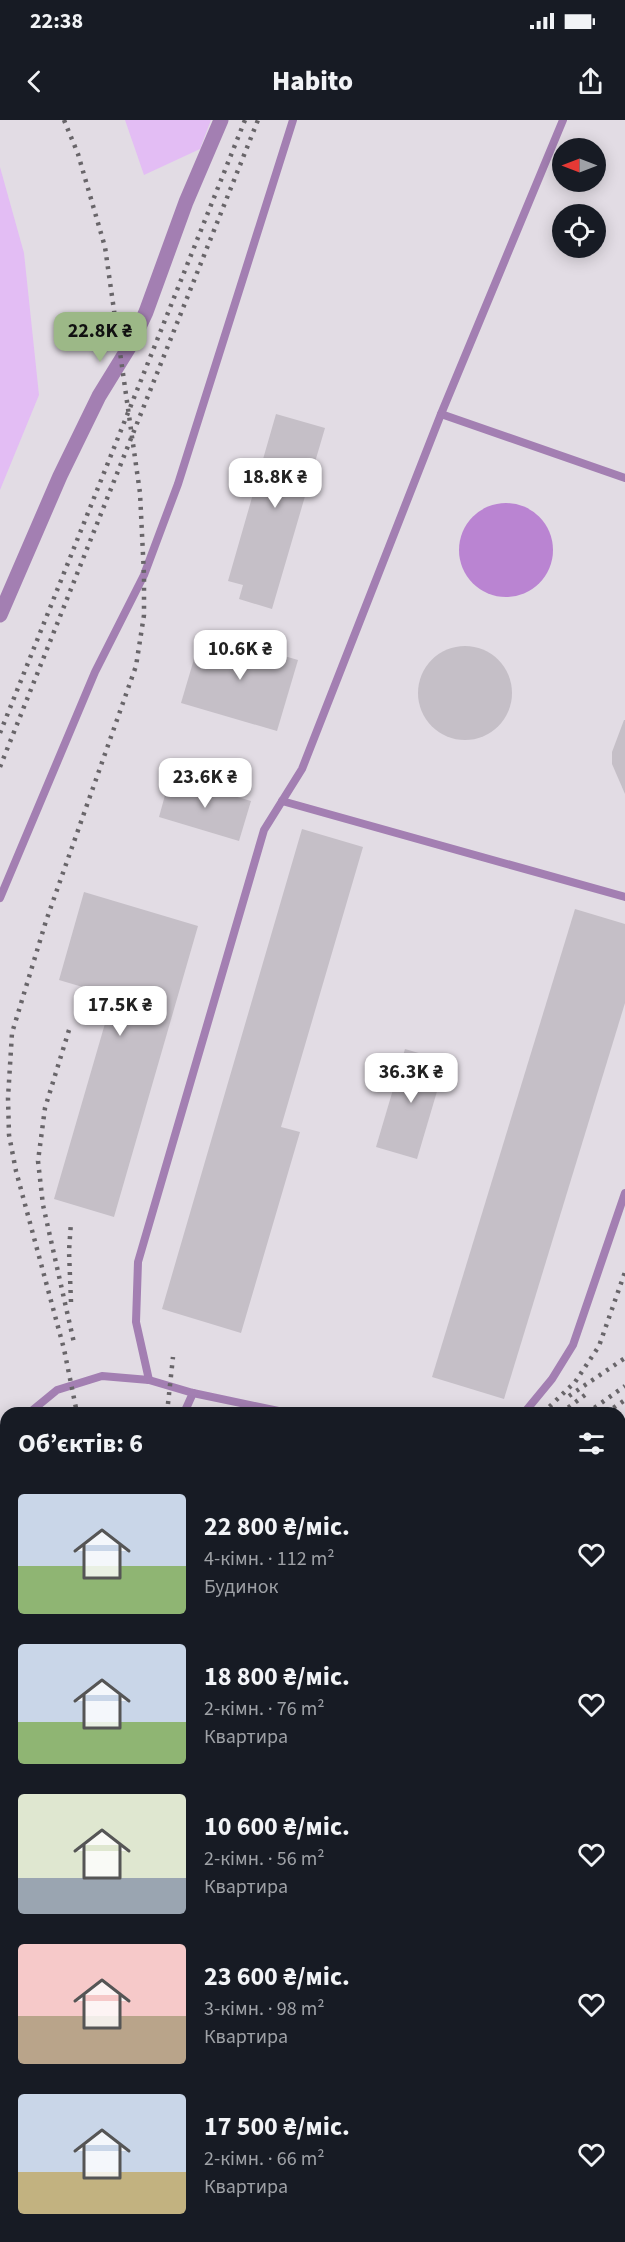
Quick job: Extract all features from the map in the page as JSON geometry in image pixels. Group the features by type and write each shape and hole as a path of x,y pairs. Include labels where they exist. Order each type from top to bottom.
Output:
{"street":[{"path":"0,615 60,476 99,396 131,344 146,312 182,212 221,120"}],"lane":[{"path":"0,898 94,672 144,575 175,494 293,120"},
{"path":"149,1380 136,1322 138,1262 264,830 302,769 441,414 563,120"},
{"path":"441,414 625,478"},
{"path":"282,801 625,897"},
{"path":"529,1407 552,1379 573,1345 625,1193"},
{"path":"36,1407 57,1390 102,1376 149,1380 193,1393 260,1407"},
{"path":"187,1407 193,1393"}],"shaded area":[{"path":"125,120 211,120 200,149 144,175"},
{"path":"0,167 24,253 39,395 0,490"},
{"path":"506,503 524,507 539,517 549,532 553,550 549,568 539,583 524,593 506,597 488,593 473,583 463,568 459,550 463,532 473,517 488,507"}],"building":[{"path":"276,414 325,428 272,609 239,599 243,585 228,581"},
{"path":"202,632 298,660 277,731 181,703"},
{"path":"465,646 483,650 498,660 508,675 512,693 508,711 498,726 483,736 465,740 447,736 432,726 422,711 418,693 422,675 432,660 447,650"},
{"path":"624,720 625,794 612,764 612,752"},
{"path":"170,777 251,801 239,841 159,817"},
{"path":"302,829 363,847 281,1127 300,1132 241,1333 162,1309"},
{"path":"84,892 198,926 114,1217 54,1199 113,996 59,980"},
{"path":"575,909 625,924 625,1003 504,1399 432,1377"},
{"path":"405,1049 446,1061 417,1159 376,1147"}],"railway":[{"path":"64,120 78,154 105,247 140,493 144,575 144,615 136,666 46,921 12,1033 8,1098 9,1135 16,1171 64,1349 76,1407"},
{"path":"0,733 245,120"},
{"path":"0,767 258,120"},
{"path":"69,1030 45,1108 38,1161 43,1205 74,1343"},
{"path":"71,1222 69,1251 71,1302"},
{"path":"549,1407 575,1382 599,1346 625,1272"},
{"path":"168,1407 173,1357"},
{"path":"569,1396 625,1358"},
{"path":"595,1407 625,1386"},
{"path":"569,1407 585,1395"},
{"path":"615,1407 625,1400"}]}
